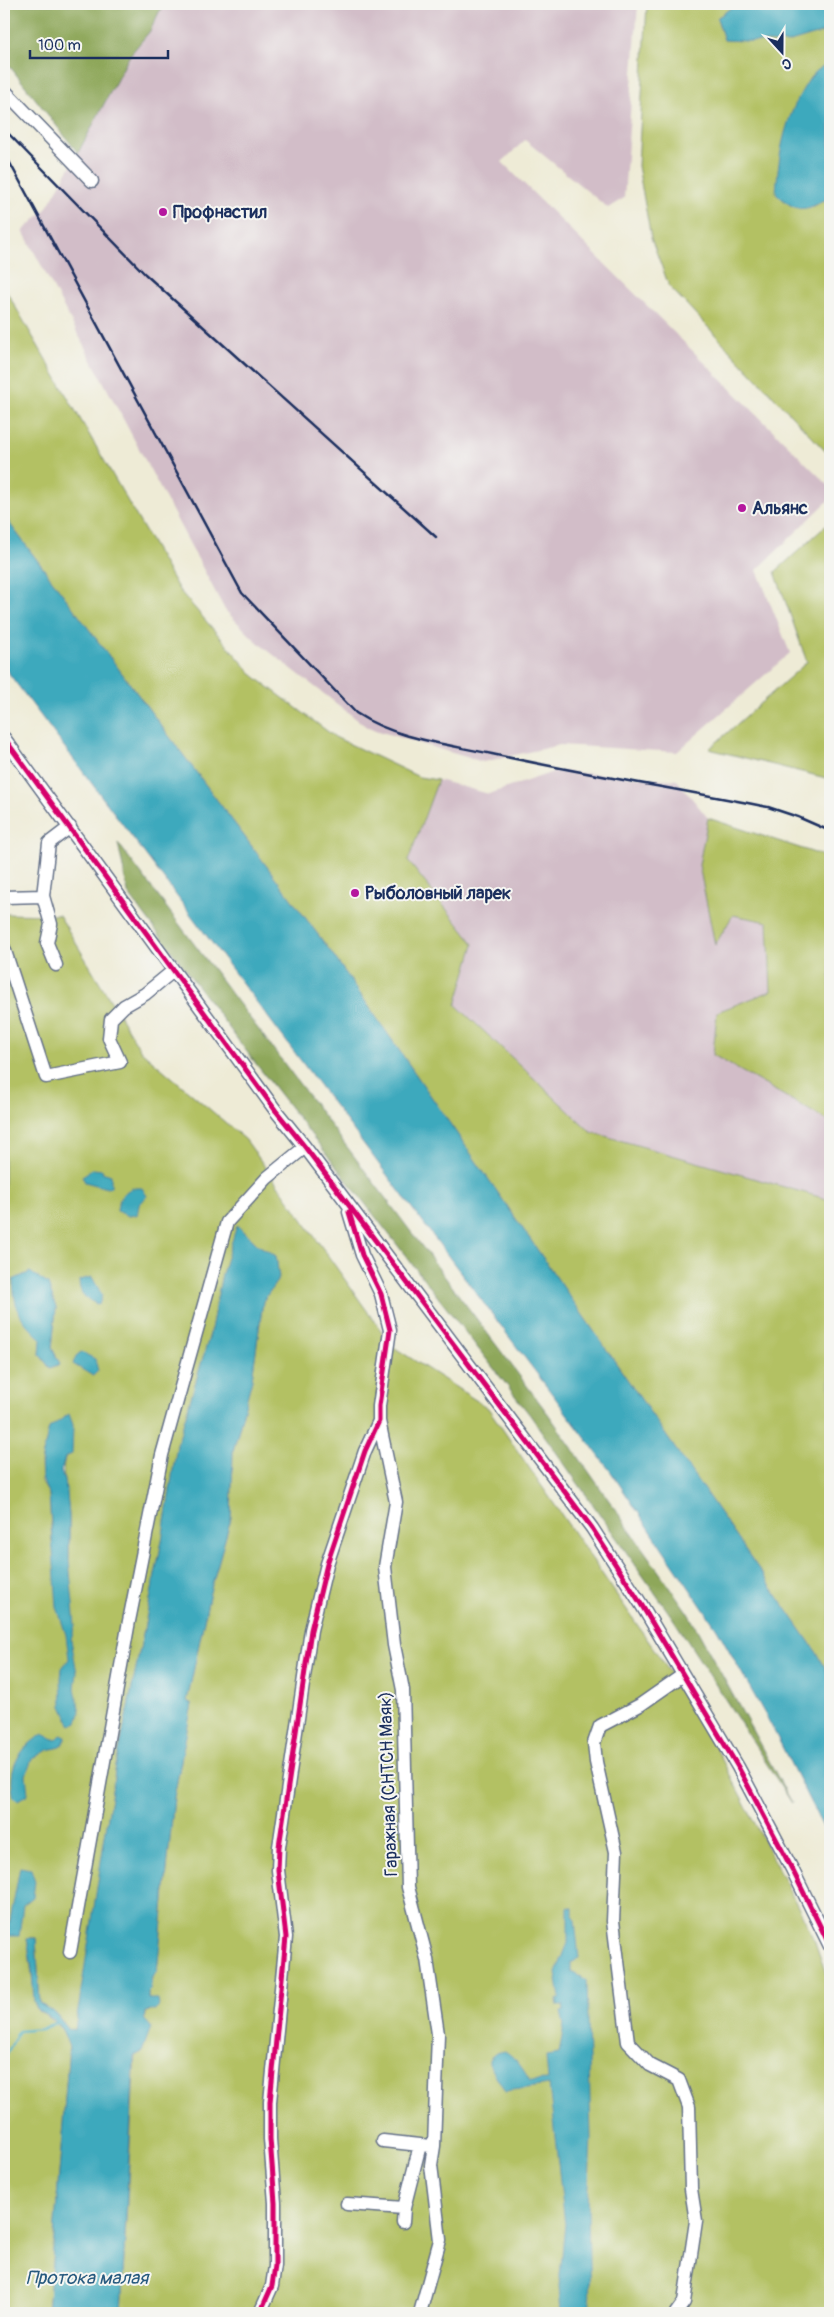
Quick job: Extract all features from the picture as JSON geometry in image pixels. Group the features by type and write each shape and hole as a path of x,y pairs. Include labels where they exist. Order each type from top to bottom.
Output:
{"street":[{"path":"4,90 92,181"},
{"path":"4,738 276,1111 592,1528 641,1604 738,1767 830,1946"},
{"path":"56,964 47,943 51,924 43,896 49,843 70,827"},
{"path":"4,897 43,896"},
{"path":"4,948 46,1078 120,1062 109,1038 111,1019 124,1006 145,994 174,971"},
{"path":"70,1952 129,1621 162,1455 227,1222 267,1178 305,1147"},
{"path":"260,2313 272,2286 275,2266 276,2203 270,2139 270,2102 286,1937 278,1870 279,1847 315,1611 327,1564 365,1451 379,1421 378,1406 390,1330 381,1294 362,1255 347,1203"},
{"name":"Гаражная (СНТСН Маяк)","path":"379,1421 396,1502 385,1567 394,1644 403,1690 408,1887 427,1959 438,2034 434,2146 431,2164 440,2240 420,2313"},
{"path":"676,2313 684,2302 696,2221 692,2189 689,2107 679,2080 650,2065 628,2042 613,1921 616,1852 596,1762 594,1743 600,1726 640,1705 683,1675"},
{"path":"383,2141 434,2146"},
{"path":"403,2222 404,2208 420,2145"},
{"path":"347,2204 404,2208"}],"shaded area":[{"path":"163,4 638,4 624,198 608,208 525,140 502,162 830,487 830,499 757,570 790,653 677,752 560,745 483,762 368,728 257,642 225,610 23,231 46,209 130,55 150,31"},
{"path":"556,771 677,780 708,818 699,866 715,944 733,915 768,922 771,992 717,1012 713,1055 830,1122 830,1200 591,1132 456,1005 474,944 408,861 438,780 489,794"}],"green space":[{"path":"4,4 163,4 150,31 130,55 78,153 4,59"},
{"path":"647,4 736,4 717,18 724,40 751,40 830,30 830,60 811,77 809,209 830,197 830,456 669,286 651,238 638,166"},
{"path":"4,287 179,590 254,676 335,737 419,777 438,780 408,861 474,944 456,1005 591,1132 830,1200 830,1678 819,1656 331,952 4,516"},
{"path":"830,522 830,779 709,749 807,662 775,572"},
{"path":"708,818 830,858 830,1122 713,1055 717,1012 771,991 768,922 733,915 715,945 699,865"},
{"path":"118,843 549,1415 688,1613 792,1803 674,1620 530,1415 253,1060 128,893"},
{"path":"4,914 59,915 141,1051 246,1140 392,1346 488,1408 698,1713 813,1936 830,1986 830,2313 121,2313 135,2056 142,2052 143,2048 145,2012 156,2010 148,1999 148,1992 152,1977 157,1972 174,1797 192,1704 187,1701 210,1592 231,1518 233,1451 252,1379 263,1301 279,1278 276,1256 258,1245 238,1225 222,1274 210,1334 177,1445 162,1541 115,1771 76,2030 68,2029 55,2013 40,2004 36,1938 27,1938 38,2011 58,2025 65,2035 69,2047 48,2313 4,2313","holes":["48,1284 56,1308 52,1348 60,1364 50,1368 40,1355","49,1429 65,1457 63,1472 69,1516 69,1560 52,1544 49,1494 42,1483 41,1462"]}],"water":[{"path":"736,4 830,4 830,30 787,43 724,40 717,18"},
{"path":"830,60 830,197 808,208 796,208 776,193 781,148 789,120 801,92 812,75"},
{"path":"4,516 331,952 819,1656 830,1678 830,1841 771,1725 717,1629 611,1472 4,667"},
{"path":"93,1169 103,1170 102,1172 111,1175 111,1187 107,1188 85,1182 82,1176"},
{"path":"132,1188 142,1188 147,1196 139,1205 137,1215 128,1216 117,1211 117,1207 119,1200"},
{"name":"Протока малая","path":"237,1225 258,1245 276,1256 279,1278 263,1301 252,1379 233,1451 231,1518 210,1592 187,1701 192,1704 174,1797 157,1972 152,1977 148,1992 148,1999 158,1999 159,2005 156,2010 145,2012 144,2019 151,2027 142,2052 134,2056 121,2313 48,2313 69,2047 62,2029 53,2019 38,2011 34,2002 27,1938 36,1938 40,2004 55,2013 68,2029 75,2030 115,1771 162,1541 177,1445 210,1334 222,1274"},
{"path":"30,1272 48,1284 56,1308 52,1348 60,1364 50,1368 40,1355 41,1339 23,1319 15,1299 13,1280"},
{"path":"92,1277 102,1295 99,1305 82,1293 79,1285 79,1280"},
{"path":"81,1352 95,1359 98,1371 93,1376 73,1364 76,1356"},
{"path":"69,1414 73,1425 72,1454 65,1457 61,1471 67,1492 69,1516 69,1560 75,1626 71,1640 77,1673 75,1688 80,1713 77,1723 71,1726 62,1706 62,1668 69,1659 66,1635 57,1607 49,1494 42,1478 43,1454 49,1428"},
{"path":"43,1734 56,1740 61,1735 66,1737 61,1747 48,1750 32,1759 26,1775 28,1794 18,1800 14,1798 12,1788 16,1761 27,1746"},
{"path":"20,1867 31,1869 35,1881 33,1897 23,1905 19,1936 9,1936 9,1926"},
{"path":"568,1907 573,1908 579,1958 571,1962 571,1972 587,1980 591,2137 588,2209 590,2313 561,2313 559,2286 565,2224 549,2085 505,2091 489,2064 489,2059 496,2053 505,2051 522,2068 530,2081 548,2080 546,2056 559,2054 564,2025 561,2012 564,2011 563,2006 558,2006 557,2000 560,1998 556,1973 568,1943"}],"waterway":[{"path":"4,2055 6,2055 19,2031 42,2029 56,2023"}],"railway":[{"path":"4,129 145,274 436,537"},
{"path":"4,152 242,593 356,713 388,729 422,740 768,807 798,817 830,831"}],"cycle path":[{"path":"4,738 276,1111 592,1528 641,1604 738,1767 830,1946"},
{"path":"260,2313 272,2286 275,2266 275,2203 270,2139 270,2102 286,1937 278,1870 279,1847 311,1630 327,1564 365,1451 379,1421 379,1406 390,1330 381,1294 362,1255 349,1212"}],"place":[{"name":"Профнастил","path":"163,212"},
{"name":"Альянс","path":"742,508"},
{"name":"Рыболовный ларек","path":"355,893"}]}
